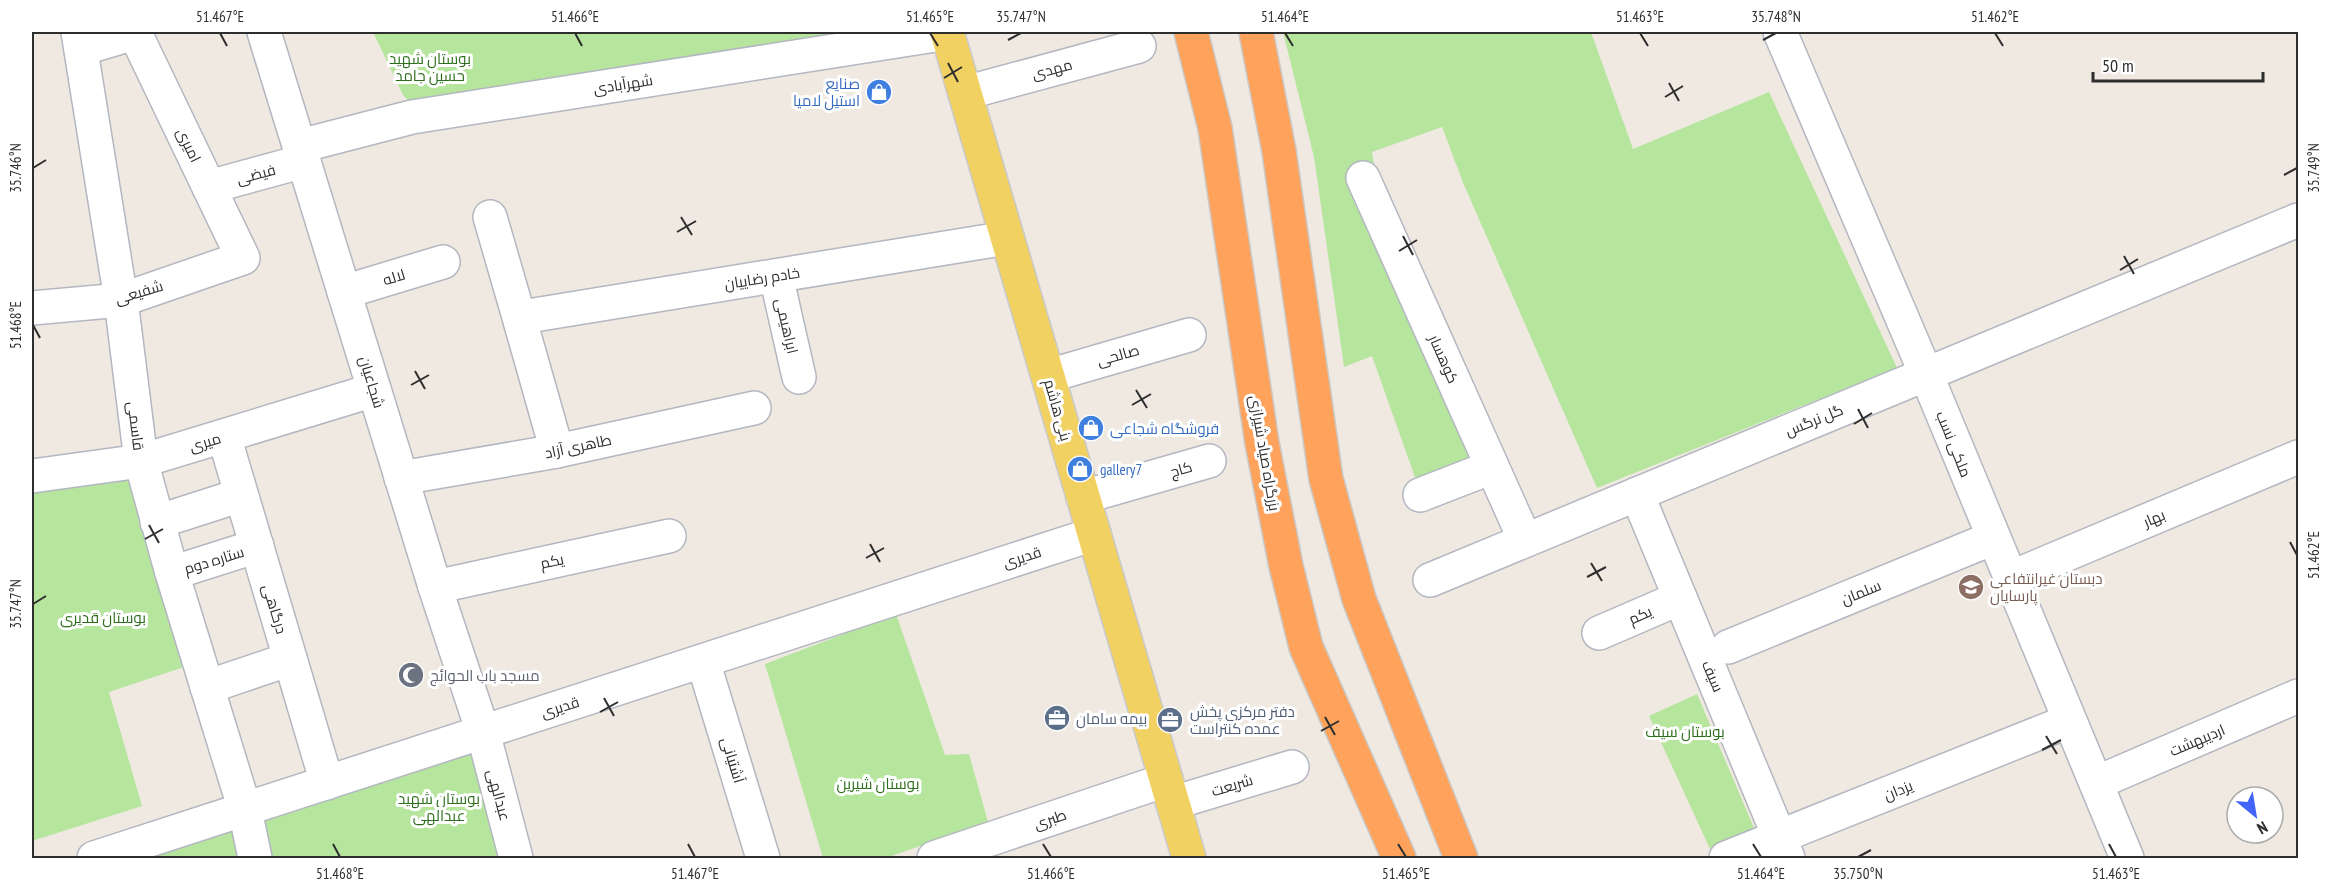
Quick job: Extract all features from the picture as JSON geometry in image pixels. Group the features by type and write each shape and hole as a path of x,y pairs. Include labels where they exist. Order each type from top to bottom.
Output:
{"highway":[{"name":"بزرگراه صیاد شیرازی","path":"1191,32 1215,128 1262,443 1286,566 1306,646 1399,858"},
{"path":"1256,32 1280,151 1326,480 1359,599 1461,858"}],"main road":[{"name":"بنی هاشم","path":"947,32 1189,858"}],"street":[{"path":"80,40 137,32"},
{"name":"امیری","path":"137,32 243,258"},
{"name":"شجاعیان","path":"264,32 435,587 483,732"},
{"name":"شهرآبادی","path":"302,153 412,117 947,32"},
{"name":"ملکی نسب","path":"1780,32 1926,374 2127,858"},
{"name":"قاسمی","path":"80,40 121,300 141,461 172,573 245,810 255,858"},
{"name":"مهدی","path":"965,93 1138,46"},
{"name":"فیضی","path":"209,187 302,153"},
{"name":"کوهسار","path":"1363,178 1525,540"},
{"path":"490,217 557,451"},
{"name":"گل نرگس","path":"1430,580 2298,220"},
{"name":"خادم رضاییان","path":"521,324 528,316 1007,238"},
{"name":"شفیعی","path":"32,308 121,300 243,258"},
{"name":"لاله","path":"344,292 443,262"},
{"name":"ابراهیمی","path":"776,276 799,377"},
{"name":"صالحی","path":"1048,376 1189,335"},
{"name":"میری","path":"32,476 141,461 374,390"},
{"name":"طاهری آزاد","path":"401,478 557,451 754,408"},
{"name":"درگاهی","path":"224,436 327,783"},
{"name":"بهار","path":"2010,578 2298,457"},
{"name":"کاج","path":"1083,497 1209,461"},
{"path":"1420,495 1492,467"},
{"name":"سیف","path":"1637,494 1784,848"},
{"path":"158,522 241,495"},
{"name":"قدیری","path":"94,858 148,850 245,810 1094,534"},
{"name":"یکم","path":"435,587 669,536"},
{"name":"سلمان","path":"1728,647 1993,538"},
{"name":"ستاره دوم","path":"172,573 257,546"},
{"name":"یکم","path":"1599,633 1680,598"},
{"path":"207,687 291,659"},
{"name":"آشتیانی","path":"703,661 763,858"},
{"name":"اردیبهشت","path":"2096,783 2298,696"},
{"name":"یزدان","path":"1726,858 1784,848 2069,721"},
{"name":"عبدالهی","path":"483,732 516,858"},
{"name":"شریعت","path":"1169,791 1292,767"},
{"name":"طبری","path":"934,858 1169,791"}],"green space":[{"name":"بوستان شهید حسین جامد","path":"373,32 880,32 414,106 403,95"},
{"path":"1283,32 1591,32 1633,149 1769,92 1897,368 1597,488 1464,185 1442,127 1372,152 1387,256 1480,458 1416,480 1372,356 1344,367 1314,157"},
{"name":"بوستان قدیری","path":"137,472 190,665 109,692 142,806 32,841 32,486"},
{"name":"بوستان شیرین","path":"896,614 945,755 969,754 988,822 886,858 823,858 765,664"},
{"name":"بوستان سیف","path":"1697,694 1754,828 1710,849 1649,716"},
{"name":"بوستان شهید عبدالهی","path":"476,740 508,858 262,858 253,812"},
{"path":"239,821 246,858 159,858 157,847"}],"place":[{"name":"صنایع استیل لامیا","path":"879,92"},
{"name":"فروشگاه شجاعی","path":"1091,428"},
{"name":"gallery7","path":"1080,469"},
{"name":"دبستان غیرانتفاعی پارسایان","path":"1971,587"},
{"name":"مسجد باب الحوائج","path":"411,675"},
{"name":"بیمه سامان","path":"1057,718"},
{"name":"دفتر مرکزی پخش عمده کنتراست","path":"1170,720"}]}
